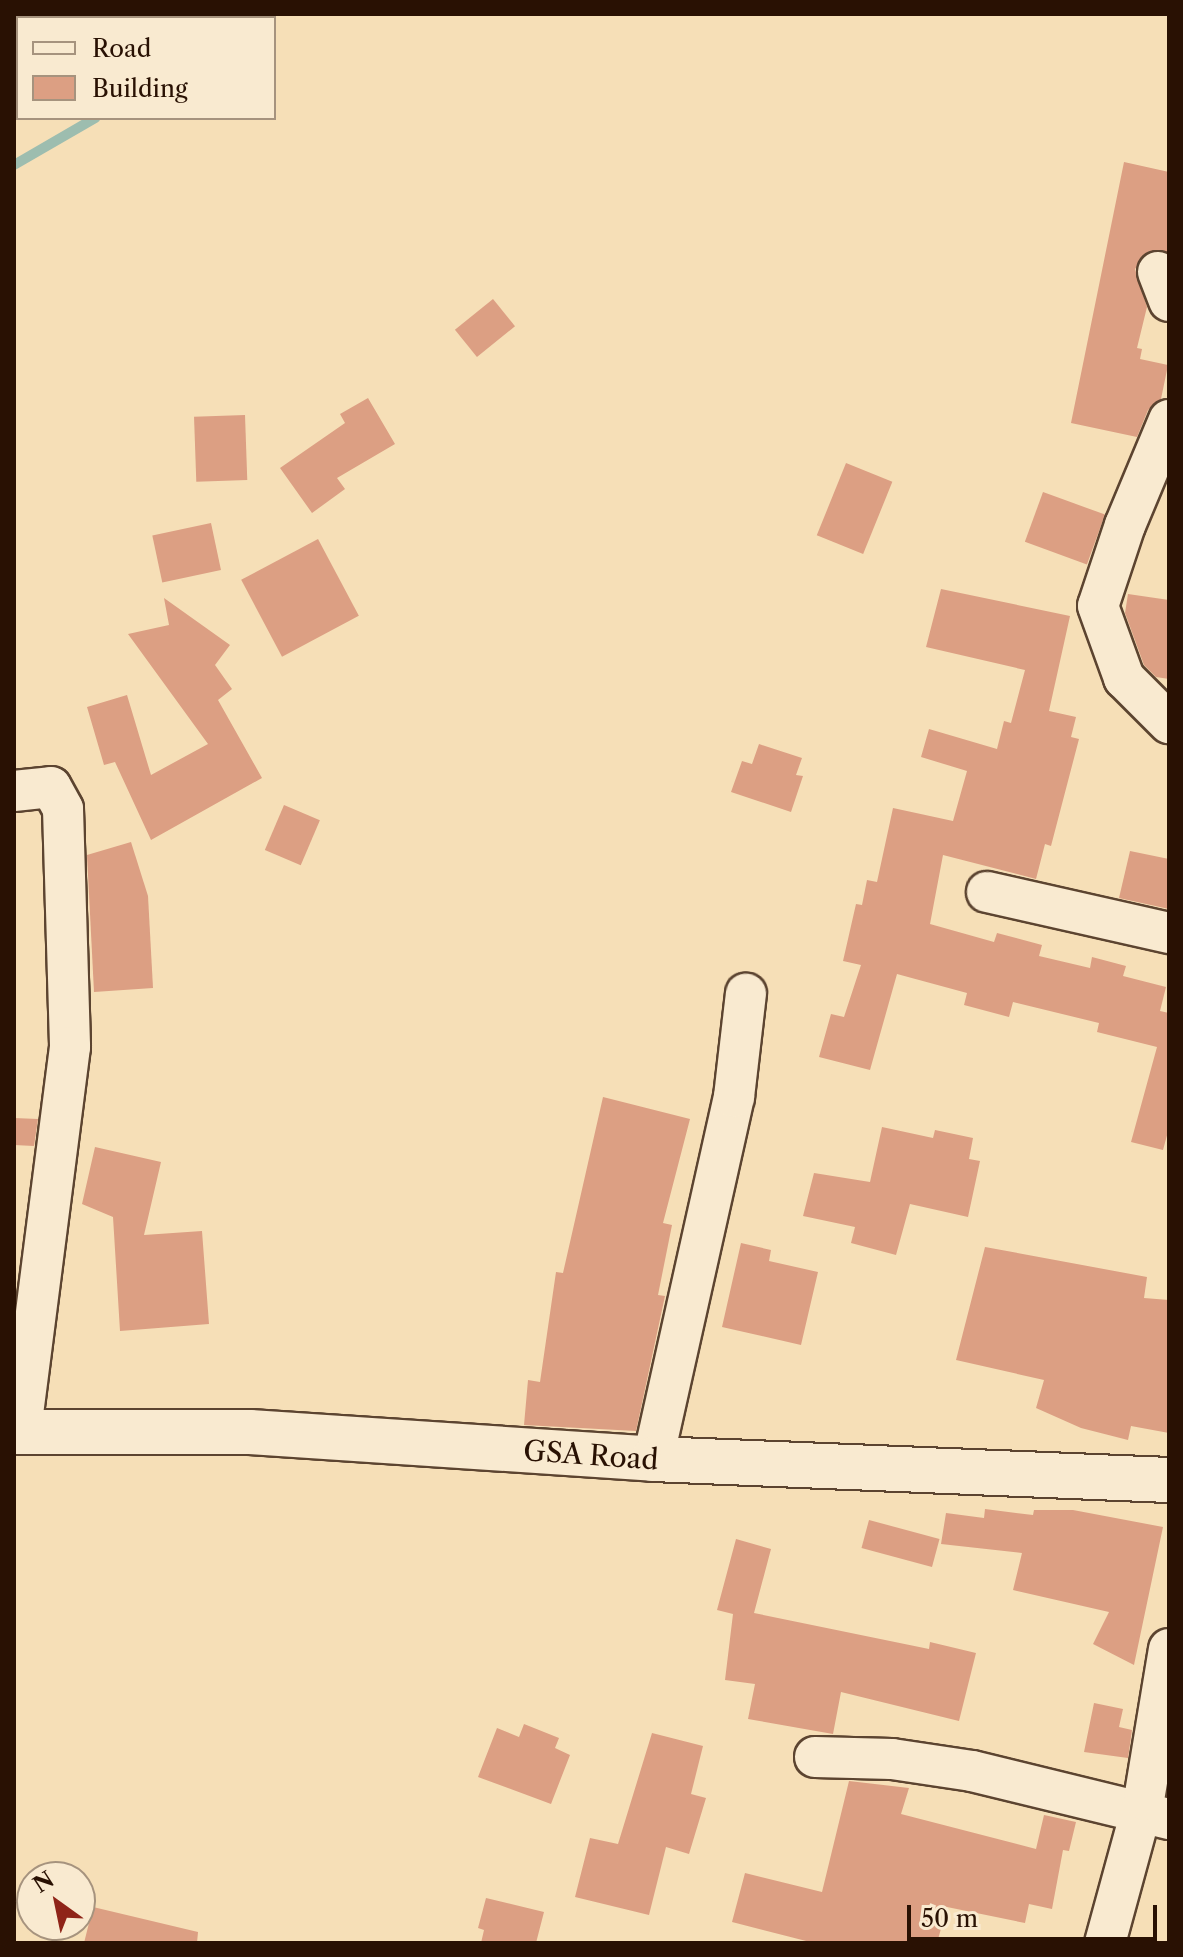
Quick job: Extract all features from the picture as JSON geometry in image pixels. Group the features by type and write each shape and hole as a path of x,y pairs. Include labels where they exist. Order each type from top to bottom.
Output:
{"street":[{"path":"1169,420 1125,525 1098,606 1124,678 1169,723"},
{"path":"14,791 51,787 63,809 70,1047 18,1432"},
{"path":"987,892 1169,933"},
{"path":"653,1459 734,1097 746,994"},
{"name":"GSA Road","path":"18,1432 250,1432 653,1459 1169,1480"},
{"path":"1105,1943 1156,1804 1169,1649"},
{"path":"815,1757 892,1759 1156,1804"}],"building":[{"path":"1124,162 1169,172 1169,252 1149,251 1135,269 1147,307 1137,348 1142,349 1140,359 1168,365 1161,399 1148,410 1137,437 1071,423"},
{"path":"493,299 515,326 477,357 455,330"},
{"path":"368,398 395,444 337,478 345,489 312,513 280,468 345,423 340,414"},
{"path":"245,415 247,480 196,482 194,417"},
{"path":"846,463 892,482 863,554 817,535"},
{"path":"1043,492 1105,515 1087,564 1025,542"},
{"path":"211,523 221,570 162,582 152,535"},
{"path":"318,539 359,616 282,657 241,580"},
{"path":"941,589 1070,616 1049,711 1076,717 1071,737 1079,739 1051,846 1045,844 1036,879 943,855 930,924 994,942 997,933 1042,945 1039,956 1090,968 1092,957 1126,966 1123,976 1166,987 1160,1011 1169,1013 1169,1128 1163,1150 1131,1142 1157,1047 1097,1032 1099,1023 1013,1002 1009,1017 964,1005 967,993 897,974 870,1070 819,1057 831,1014 844,1017 861,965 843,961 856,904 862,905 867,880 877,882 893,808 953,821 967,771 921,757 929,729 997,749 1004,721 1011,723 1025,670 926,647"},
{"path":"1128,594 1169,600 1169,679 1156,677 1144,665 1125,613"},
{"path":"164,598 230,645 215,665 232,689 218,700 262,778 151,840 115,762 104,765 87,707 127,695 151,775 208,744 128,634 169,625"},
{"path":"759,744 802,758 796,775 803,776 791,812 731,792 742,761 752,764"},
{"path":"284,805 320,820 301,865 265,850"},
{"path":"131,842 148,896 153,988 94,992 87,855"},
{"path":"1130,851 1169,859 1169,909 1119,898"},
{"path":"603,1097 690,1119 663,1223 672,1225 658,1295 665,1296 636,1431 524,1425 528,1380 540,1382 556,1272 563,1273"},
{"path":"14,1118 38,1119 34,1146 14,1145"},
{"path":"882,1127 933,1138 935,1130 973,1138 969,1159 980,1161 968,1217 910,1204 896,1255 851,1243 855,1227 803,1216 814,1173 870,1182"},
{"path":"95,1147 161,1162 144,1235 202,1231 209,1324 120,1331 113,1217 82,1204"},
{"path":"741,1243 771,1250 769,1261 818,1272 801,1345 722,1327"},
{"path":"985,1247 1147,1277 1144,1298 1169,1300 1169,1433 1131,1426 1128,1440 1081,1428 1036,1408 1044,1380 956,1360"},
{"path":"985,1509 1033,1515 1034,1510 1073,1510 1163,1527 1134,1665 1093,1644 1109,1612 1013,1590 1022,1553 941,1544 946,1513 984,1518"},
{"path":"869,1520 940,1539 932,1567 861,1548"},
{"path":"736,1539 771,1549 754,1613 929,1649 930,1642 976,1653 959,1721 841,1692 833,1734 748,1719 755,1684 725,1680 733,1614 717,1610"},
{"path":"1094,1703 1123,1709 1119,1727 1132,1730 1128,1758 1084,1752"},
{"path":"524,1724 559,1738 555,1748 570,1755 551,1804 478,1777 497,1728 519,1737"},
{"path":"652,1733 703,1746 691,1794 706,1798 689,1854 666,1847 649,1915 575,1897 590,1838 618,1844"},
{"path":"849,1781 909,1788 901,1814 1036,1849 1044,1815 1076,1822 1069,1851 1063,1850 1052,1909 1029,1904 1025,1923 947,1907 937,1943 814,1943 732,1922 745,1873 822,1892"},
{"path":"486,1898 544,1912 536,1943 481,1943 484,1930 478,1928"},
{"path":"96,1908 198,1932 197,1943 84,1943 96,1941"}],"waterway":[{"path":"14,165 92,120"}]}
